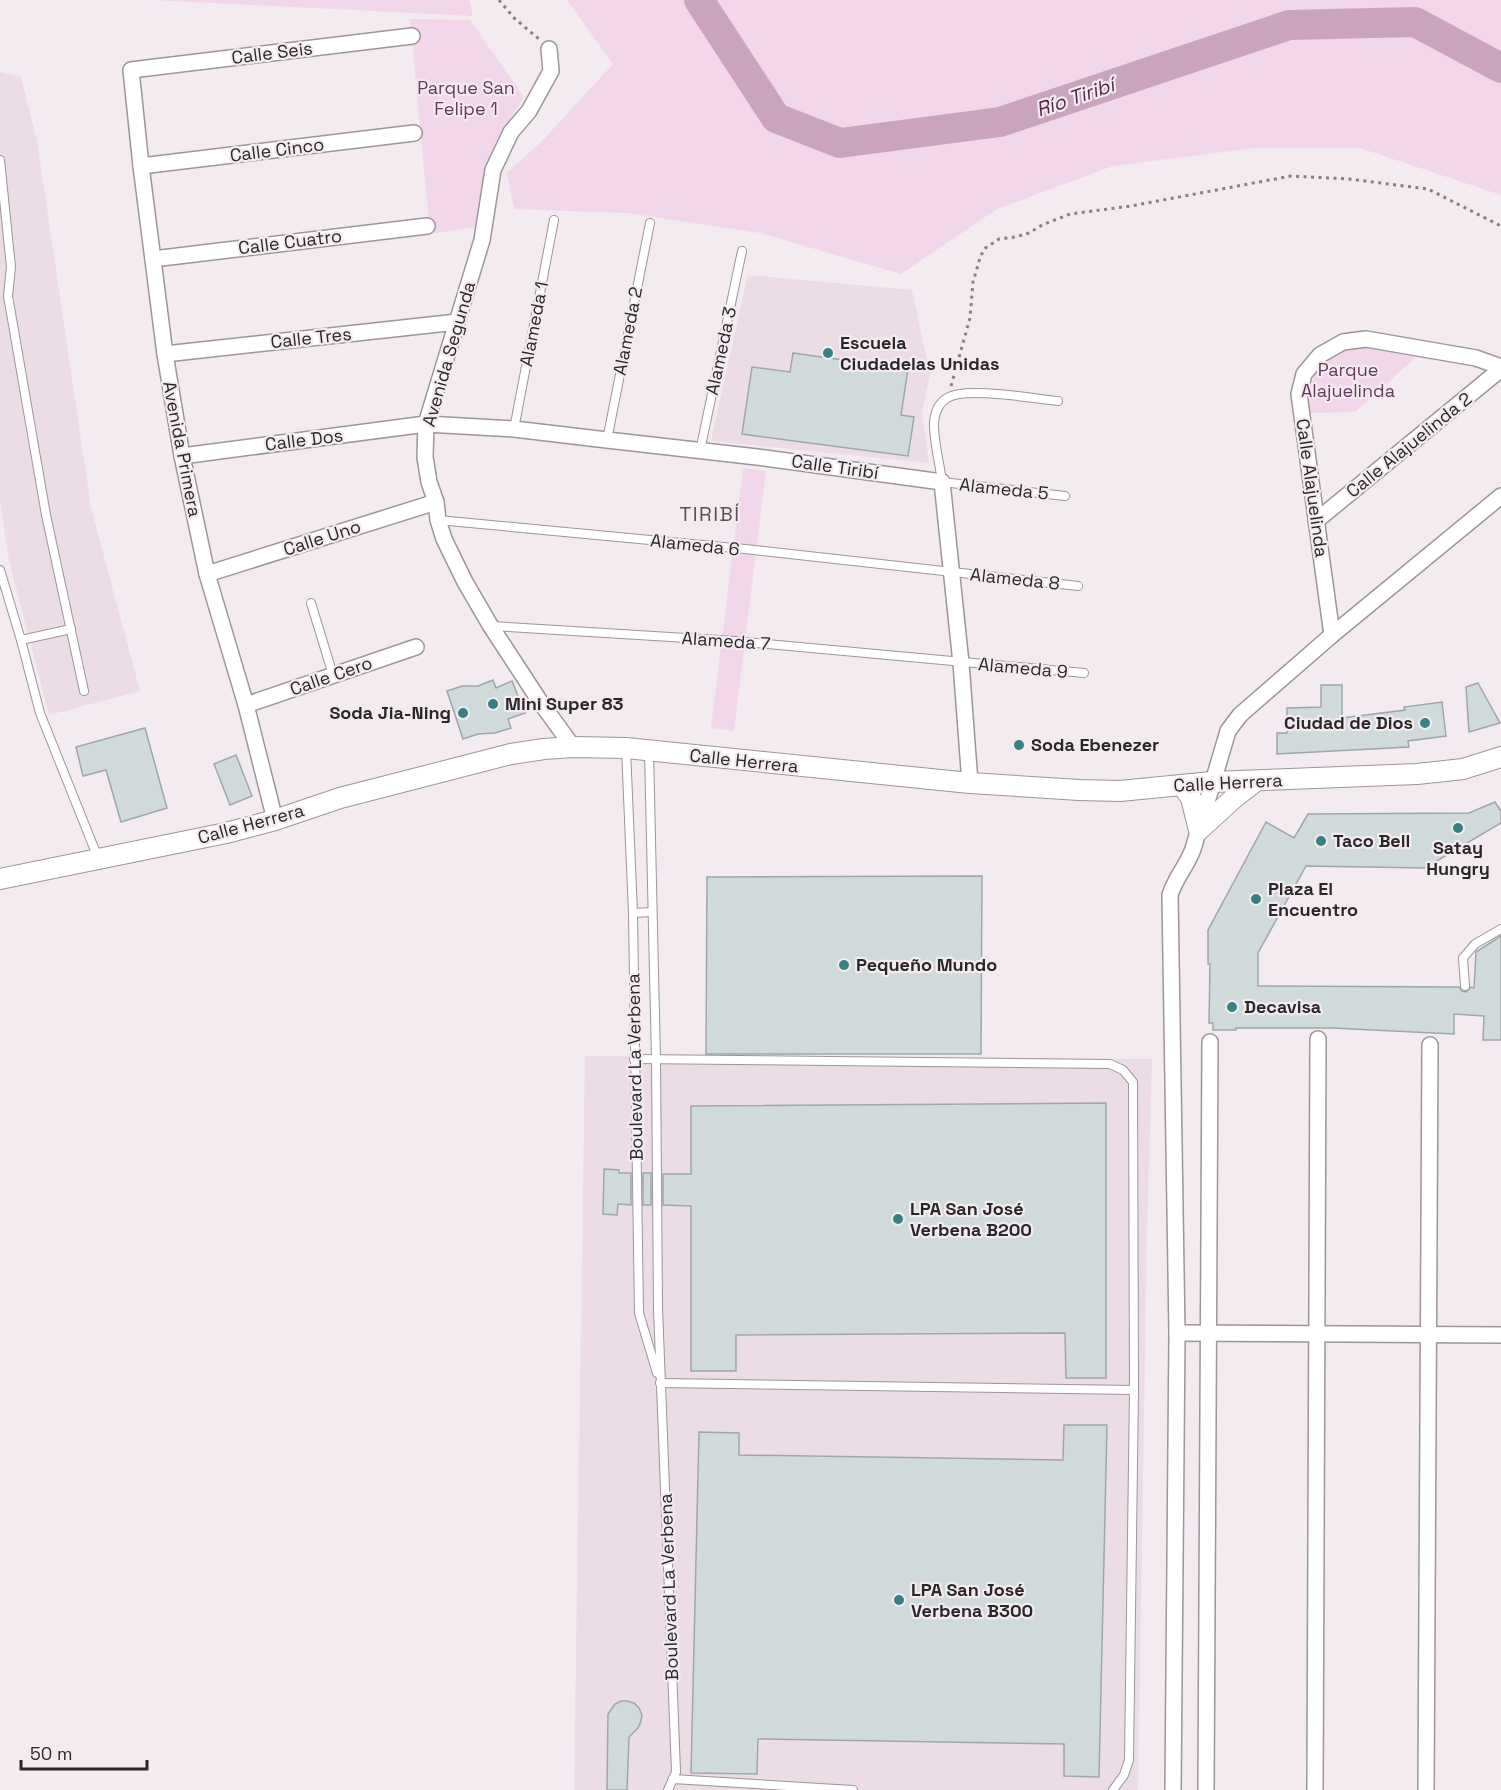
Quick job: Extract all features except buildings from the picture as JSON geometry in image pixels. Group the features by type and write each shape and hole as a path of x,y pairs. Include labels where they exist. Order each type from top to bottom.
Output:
{"street":[{"name":"Calle Seis","path":"131,70 412,36"},
{"name":"Avenida Segunda","path":"549,49 551,71 529,111 511,132 493,170 482,240 426,424 425,457 444,539 465,582 541,703 573,747"},
{"name":"Avenida Primera","path":"131,70 165,354 182,456 207,574 246,705 275,820"},
{"name":"Calle Cinco","path":"141,166 414,133"},
{"name":"Calle Cuatro","path":"153,259 427,226"},
{"name":"Calle Tres","path":"165,354 457,322"},
{"name":"Calle Alajuelinda","path":"1332,635 1299,394 1304,374 1320,355 1344,342 1366,339 1476,358 1501,368"},
{"name":"Calle Alajuelinda 2","path":"1316,521 1501,368"},
{"name":"Calle Tiribí","path":"426,424 514,429 942,482"},
{"name":"Calle Dos","path":"182,456 426,424"},
{"path":"942,482 961,663 970,783"},
{"path":"1173,1790 1177,1333 1170,895 1173,883 1190,857 1228,731 1240,715 1332,635 1501,496"},
{"name":"Calle Uno","path":"207,574 436,502"},
{"name":"Calle Cero","path":"246,705 416,646"},
{"name":"Calle Herrera","path":"0,879 225,833 275,820 340,798 511,754 573,747 626,748 970,783 1120,791 1212,782 1417,774 1463,769 1501,757"},
{"path":"1198,830 1256,781"},
{"path":"1182,785 1191,798 1198,830"},
{"path":"1315,1790 1315,1335 1318,1040"},
{"path":"1206,1790 1210,1042"},
{"path":"1426,1790 1430,1045"},
{"path":"1177,1333 1501,1335"}],"lane":[{"path":"0,160 11,267 8,296 46,515 84,691"},
{"name":"Alameda 1","path":"514,429 554,220"},
{"name":"Alameda 2","path":"607,440 650,223"},
{"name":"Alameda 3","path":"700,451 742,251"},
{"path":"0,267 11,267"},
{"path":"942,482 934,424 940,404 948,397 970,392 1058,401"},
{"name":"Alameda 5","path":"942,482 1065,496"},
{"name":"Alameda 6","path":"438,520 745,549 952,573"},
{"path":"0,570 40,713 99,860"},
{"name":"Alameda 8","path":"952,573 1078,586"},
{"path":"311,603 333,675"},
{"name":"Alameda 7","path":"490,625 735,641 961,663"},
{"path":"21,640 70,629"},
{"name":"Alameda 9","path":"961,663 1084,673"},
{"name":"Boulevard La Verbena","path":"626,748 633,914 639,1313 660,1383"},
{"name":"Boulevard La Verbena","path":"649,751 660,1383 676,1772 668,1790"},
{"path":"633,914 652,912"},
{"path":"1465,986 1463,958 1475,944 1501,929"},
{"path":"634,1059 1110,1064 1123,1070 1132,1083 1134,1390 1129,1760 1124,1775 1113,1790"},
{"path":"660,1383 1134,1390"},
{"path":"673,1779 853,1790"}],"path":[{"path":"499,0 514,18 549,49"},
{"path":"948,397 970,318 974,282 984,249 999,238 1029,233 1070,214 1131,206 1291,176 1348,178 1428,189 1501,226"}],"shaded area":[{"path":"0,72 21,77 37,141 91,508 140,691 49,715 9,560 0,501"},
{"name":"Escuela Ciudadelas Unidas","path":"748,275 912,290 930,374 922,411 929,463 711,441"},
{"path":"585,1056 1152,1059 1138,1790 574,1790"}],"green space":[{"path":"151,0 469,0 473,16"},
{"path":"567,0 1501,0 1501,195 1360,148 1255,148 1113,166 997,209 901,274 760,233 627,213 514,209 507,173 542,141 613,64"},
{"name":"Parque San Felipe 1","path":"410,19 470,20 524,97 497,139 483,178 475,227 430,234"},
{"name":"Parque Alajuelinda","path":"1360,346 1416,357 1355,412 1309,413 1311,387 1320,368 1336,355"},
{"path":"743,468 766,471 734,731 711,728"}],"waterway":[{"name":"Río Tiribí","path":"699,0 776,118 840,143 1000,122 1289,25 1415,22 1501,68"}],"place":[{"name":"Escuela Ciudadelas Unidas","path":"828,353"},
{"name":"Mini Super 83","path":"493,704"},
{"name":"Soda Jia-Ning","path":"463,713"},
{"name":"Ciudad de Dios","path":"1425,723"},
{"name":"Soda Ebenezer","path":"1019,745"},
{"name":"Satay Hungry","path":"1458,828"},
{"name":"Taco Bell","path":"1321,841"},
{"name":"Plaza El Encuentro","path":"1256,899"},
{"name":"Pequeño Mundo","path":"844,965"},
{"name":"Decavisa","path":"1232,1007"},
{"name":"LPA San José Verbena B200","path":"898,1219"},
{"name":"LPA San José Verbena B300","path":"899,1600"}],"district":[{"name":"TIRIBÍ","path":"710,514"}]}
